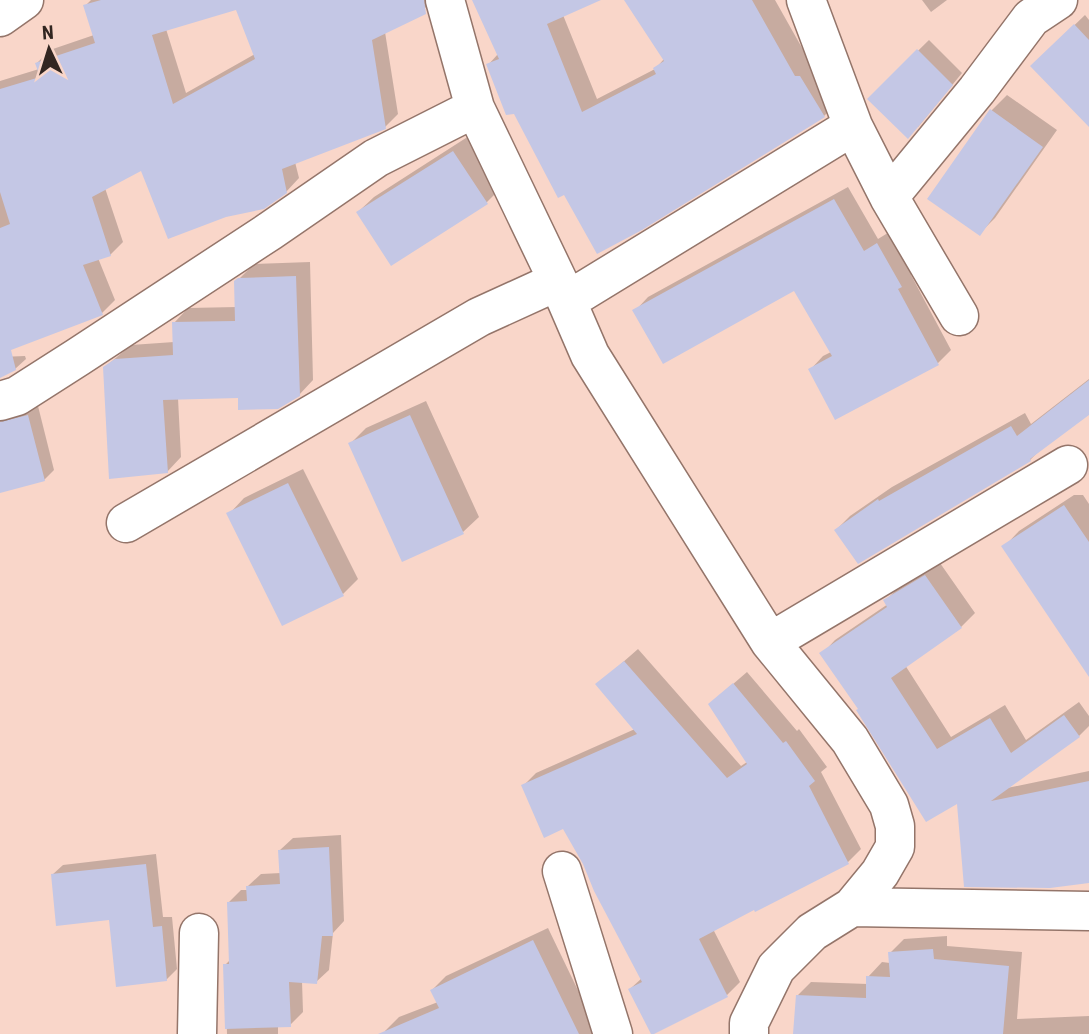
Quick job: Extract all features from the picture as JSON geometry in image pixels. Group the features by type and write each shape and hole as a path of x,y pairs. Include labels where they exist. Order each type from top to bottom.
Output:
{"street":[{"path":"0,17 24,0"},
{"path":"445,0 475,108 590,355 770,642 850,740 889,805 895,826 895,847 880,873 852,907 812,932 776,968 741,1030"},
{"path":"806,0 853,126 889,197 959,316"},
{"path":"889,197 977,90 1031,18 1058,0"},
{"path":"0,401 16,396 78,357 376,158 475,108"},
{"path":"126,523 479,317 562,291 853,126"},
{"path":"770,642 1068,465"},
{"path":"562,871 613,1034"},
{"path":"852,907 1089,911"},
{"path":"197,1034 199,933"}],"building":[{"path":"101,0 424,0 426,14 372,40 386,129 282,169 287,193 264,209 226,217 168,239 141,171 92,197 111,256 83,265 103,315 11,350 16,370 0,378 0,228 10,224 0,192 0,89 40,77 35,63 95,43 83,5","holes":["236,10 255,59 173,104 152,35"]},
{"path":"472,0 601,0 547,24 582,112 656,74 653,68 664,61 624,0 752,0 795,76 800,76 825,117 642,230 597,254 564,195 558,198 514,114 506,115 486,64 499,59"},
{"path":"1074,24 1089,40 1089,127 1030,66"},
{"path":"917,49 953,85 908,139 867,99"},
{"path":"990,109 1043,147 980,236 927,199"},
{"path":"453,151 488,204 391,266 356,212"},
{"path":"834,199 864,251 877,243 902,287 898,289 939,365 835,420 808,369 832,356 794,291 663,364 632,310"},
{"path":"296,276 300,396 278,409 238,410 238,398 163,400 168,473 109,479 103,367 115,359 173,355 172,322 235,321 234,281 238,278"},
{"path":"1089,380 1089,415 1030,459 1031,461 858,564 834,530 878,499 879,501 1011,426 1017,436"},
{"path":"28,415 45,481 0,493 0,422"},
{"path":"410,415 464,534 402,562 348,443"},
{"path":"288,483 344,596 282,626 226,513"},
{"path":"1064,505 1089,542 1089,677 1001,546"},
{"path":"925,575 962,628 891,678 937,749 990,718 1011,753 1064,715 1080,737 991,801 1089,781 1089,883 1050,888 964,887 957,804 926,822 856,710 858,709 819,653 887,607 883,600"},
{"path":"624,661 727,778 747,764 708,704 733,683 783,743 786,741 815,781 809,786 849,864 699,939 728,997 654,1034 651,1034 628,989 642,982 594,891 583,864 563,829 544,838 521,785 637,734 595,684"},
{"path":"329,847 333,936 322,936 317,984 289,982 291,1027 225,1029 223,964 229,964 227,902 247,901 246,886 280,884 278,850"},
{"path":"146,864 153,927 162,926 167,981 116,987 109,920 56,926 51,874"},
{"path":"533,940 579,1034 378,1034 439,1008 430,990"},
{"path":"933,949 934,959 1009,966 1003,1034 793,1034 796,995 866,998 866,976 890,977 888,952"}]}
